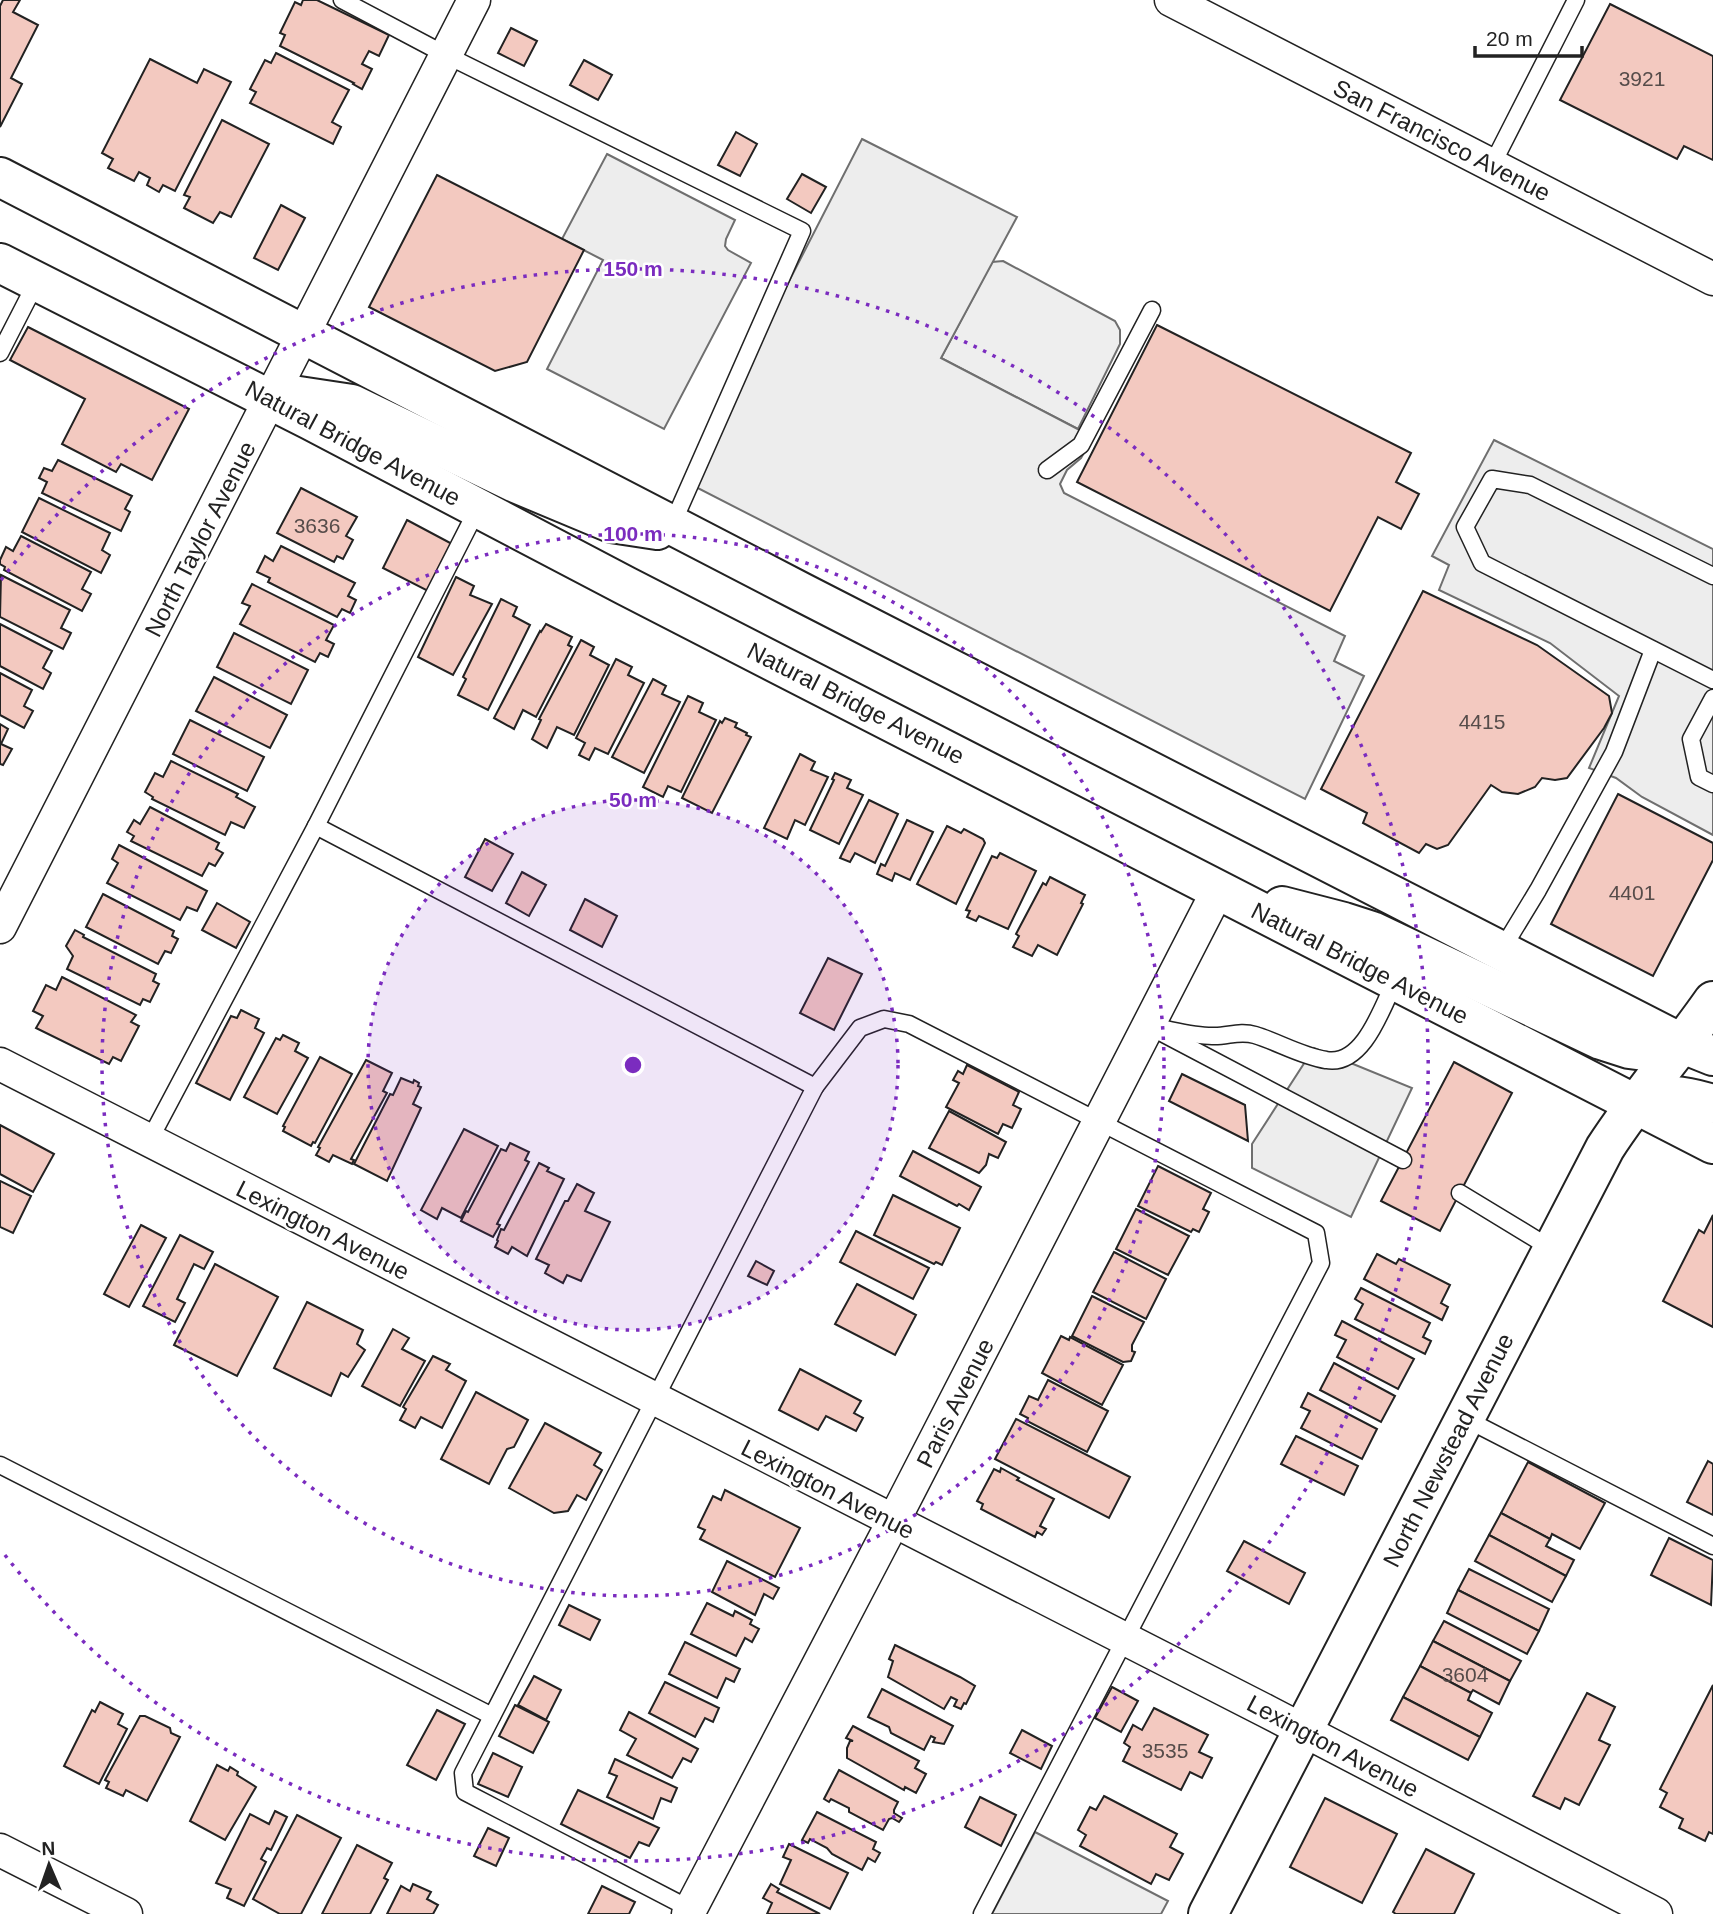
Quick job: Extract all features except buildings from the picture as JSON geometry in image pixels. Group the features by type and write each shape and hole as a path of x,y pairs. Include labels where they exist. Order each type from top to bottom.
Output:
{"main road":[{"path":"0,177 681,530 1698,1050"},
{"name":"Natural Bridge Avenue","path":"0,263 273,396 478,508 1713,1144"},
{"path":"273,396 352,404 513,482 611,523 681,530"},
{"path":"1218,890 1344,922 1372,932 1573,1028 1629,1049 1652,1052 1698,1050"},
{"name":"North Newstead Avenue","path":"1208,1914 1605,1148 1635,1103 1698,1050 1713,1002"},
{"path":"1635,1103 1650,1097 1667,1095 1713,1104"}],"street":[{"name":"North Taylor Avenue","path":"0,927 474,0"},
{"name":"San Francisco Avenue","path":"1171,0 1713,279"},
{"name":"Paris Avenue","path":"693,1912 1218,890"},
{"name":"Lexington Avenue","path":"0,1064 1656,1914"},
{"path":"0,1850 126,1914"}],"lane":[{"path":"342,0 446,55 802,231 681,530"},
{"path":"1492,165 1576,0"},
{"path":"0,353 37,281"},
{"path":"1047,470 1082,445 1152,310"},
{"path":"1713,576 1530,485 1492,479 1465,527 1482,563 1713,680"},
{"path":"149,1141 316,826 478,508"},
{"path":"1502,950 1614,752 1653,650"},
{"path":"1713,698 1691,739 1699,777 1713,784"},
{"path":"316,826 815,1087"},
{"path":"1148,1026 1213,1037 1234,1032 1253,1034 1327,1061 1345,1058 1360,1047 1395,981"},
{"path":"693,1912 465,1792 463,1773 815,1087 860,1028 884,1019 909,1024 1316,1233 1321,1263 982,1914"},
{"path":"1148,1026 1402,1160"},
{"path":"1460,1193 1552,1249"},
{"path":"1464,1418 1713,1546"},
{"path":"0,1465 492,1716"}],"shaded area":[{"path":"862,139 1017,217 941,358 1093,437 1081,458 1067,470 1060,484 1064,493 1345,636 1334,661 1364,676 1305,799 686,482"},
{"path":"607,154 735,220 725,246 751,263 664,429 547,369 603,260 562,239"},
{"path":"1003,261 1115,321 1120,330 1120,344 1078,429 941,358 992,262"},
{"path":"1494,440 1713,549 1713,835 1642,797 1616,778 1589,768 1619,696 1550,643 1439,590 1449,565 1432,556"},
{"path":"1314,1048 1412,1088 1351,1217 1252,1168 1252,1144"},
{"path":"1035,1832 1168,1901 1161,1914 992,1914"}]}
